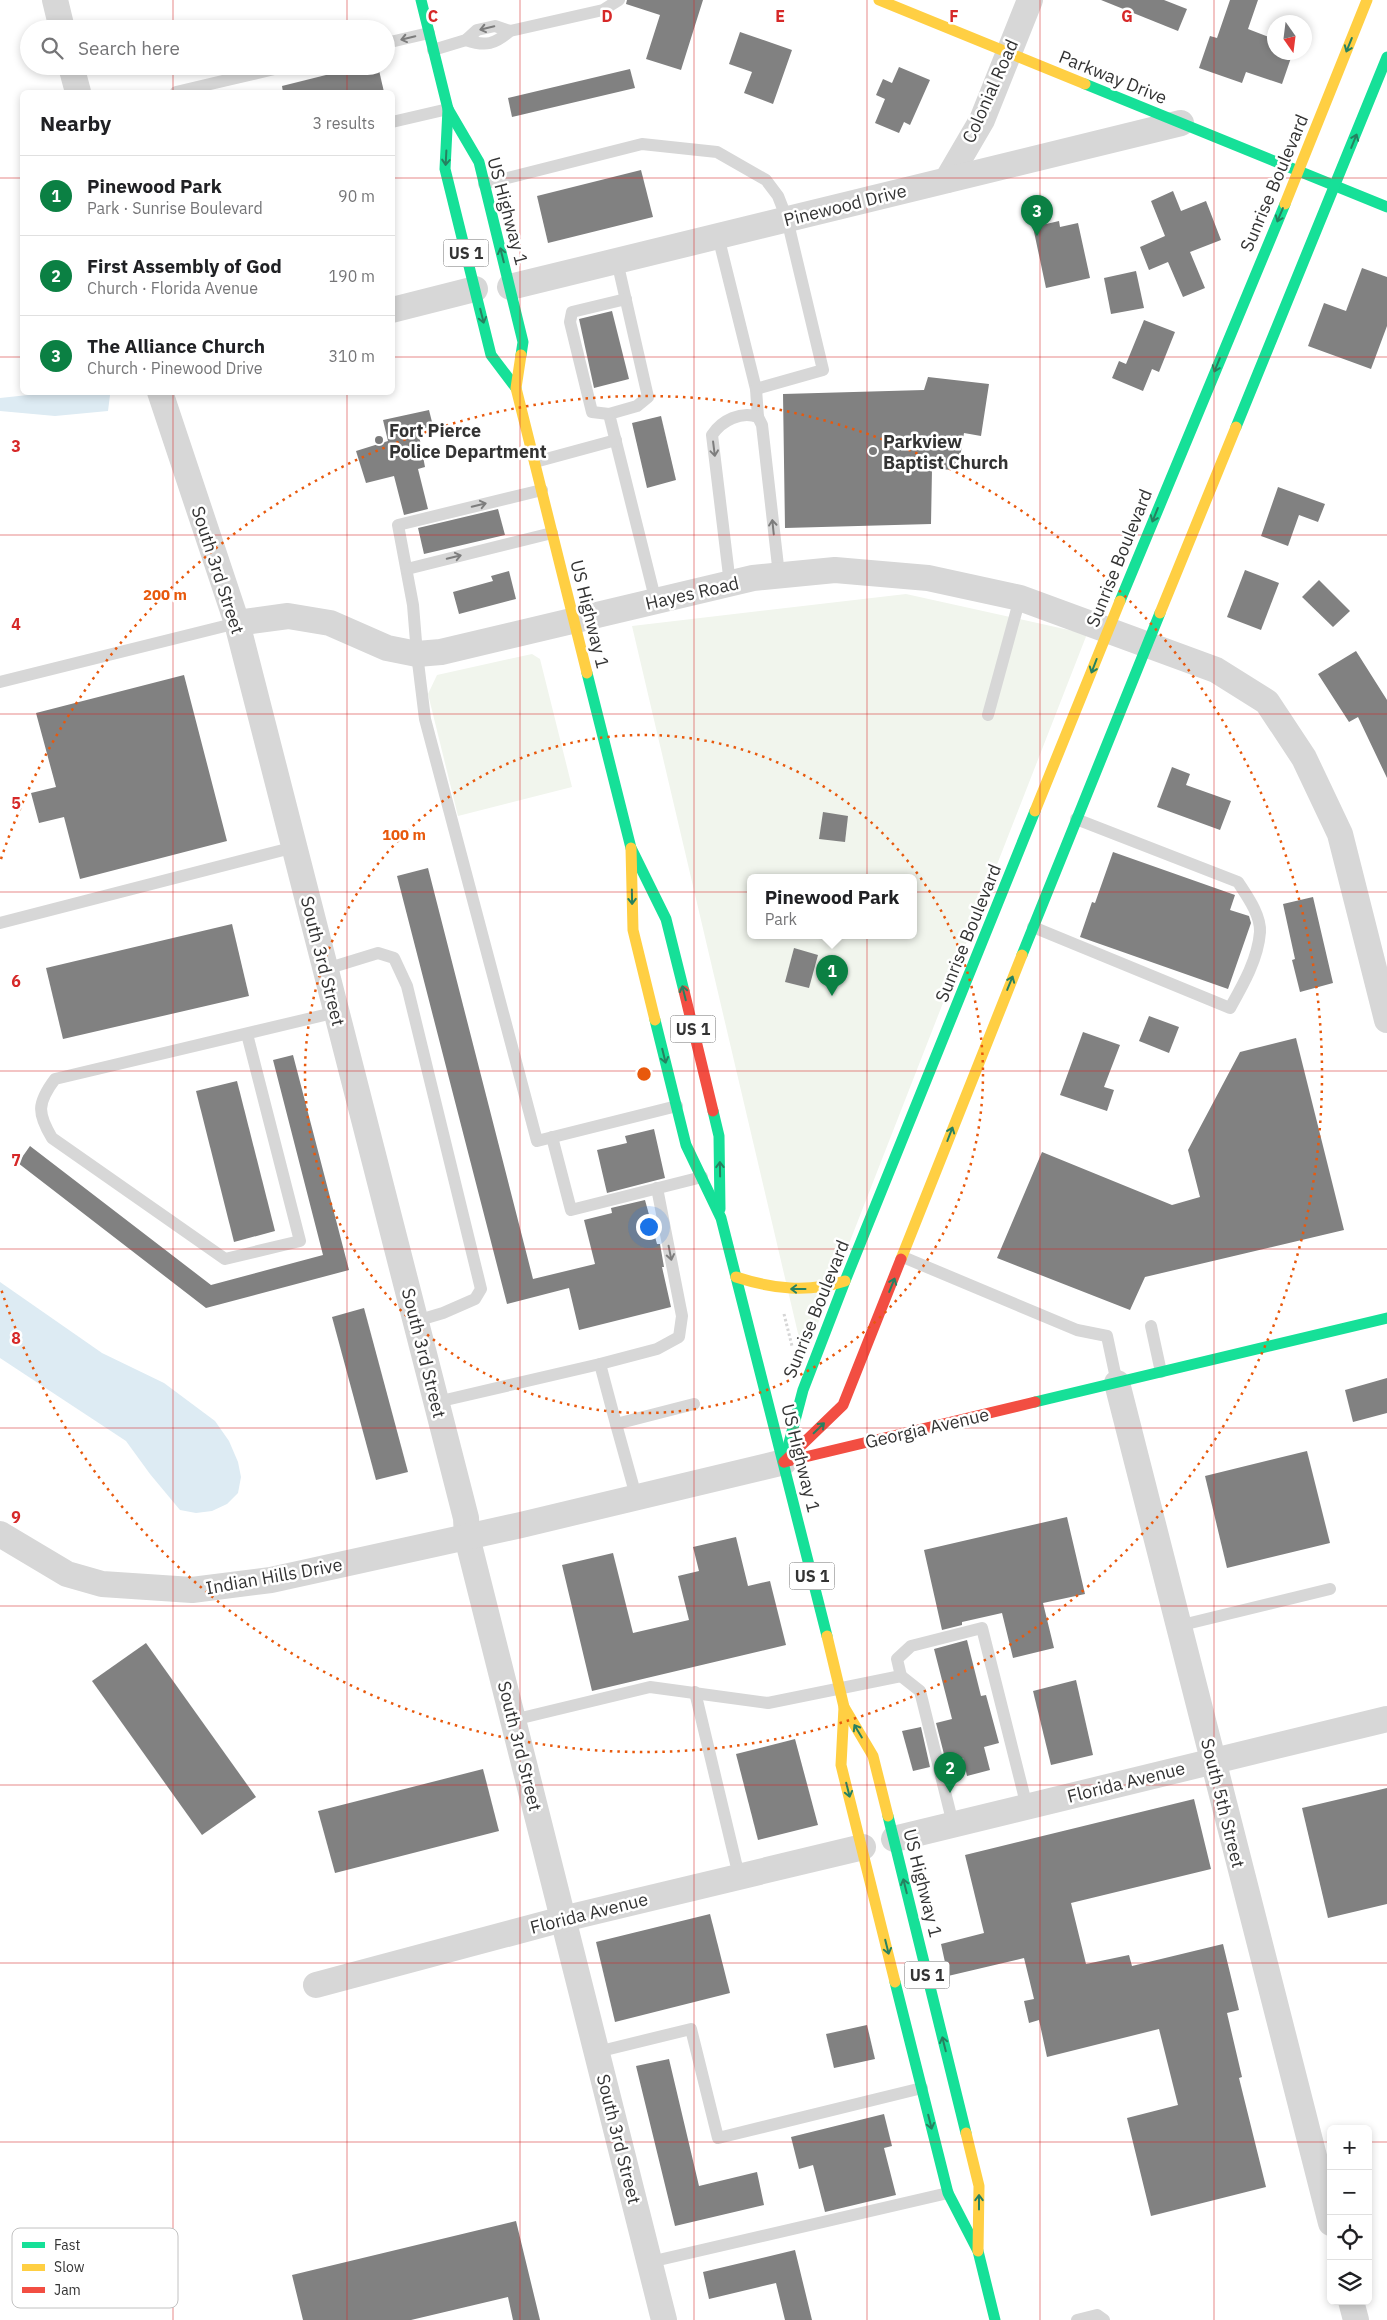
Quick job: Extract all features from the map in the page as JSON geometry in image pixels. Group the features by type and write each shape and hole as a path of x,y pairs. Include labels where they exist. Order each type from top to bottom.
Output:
{"main road":[{"name":"US Highway 1","path":"421,0 448,109 478,162 510,287 523,342 516,388"},
{"name":"Parkway Drive","path":"879,0 1387,207"},
{"name":"Sunrise Boulevard","path":"784,1462 803,1390 846,1281 1108,630 1299,170 1367,0"},
{"path":"784,1462 843,1405 1076,818 1387,57"},
{"name":"US Highway 1","path":"448,109 445,169 492,355 516,388 631,848 666,919 719,1136 721,1218"},
{"name":"US Highway 1","path":"631,848 633,930 686,1145 721,1218 784,1462 844,1707 873,1756 979,2186 978,2251"},
{"path":"736,1277 784,1288 826,1287 846,1281"},
{"name":"Georgia Avenue","path":"784,1462 1387,1318"},
{"name":"US Highway 1","path":"844,1707 842,1765 948,2193 978,2251 996,2320"}],"street":[{"path":"55,0 60,20"},
{"name":"Colonial Road","path":"947,180 982,120 1030,0"},
{"path":"73,75 77,90"},
{"name":"Pinewood Drive","path":"510,287 1181,123"},
{"path":"395,309 475,289"},
{"name":"South 3rd Street","path":"161,395 237,623 437,1402 466,1518 467,1537 664,2320"},
{"name":"Hayes Road","path":"237,623 288,616 330,624 387,648 417,654 441,652 753,578 835,570 928,578 1020,598 1216,670 1267,702 1304,758 1340,834 1387,1020"},
{"name":"South 5th Street","path":"1117,1383 1329,2215"},
{"name":"Georgia Avenue","path":"467,1537 784,1462"},
{"name":"Indian Hills Drive","path":"0,1534 67,1574 102,1584 192,1590 271,1580 467,1537"},
{"name":"Florida Avenue","path":"894,1839 1387,1719"},
{"name":"Florida Avenue","path":"316,1985 563,1919 863,1846"},
{"path":"1352,2305 1356,2320"}],"lane":[{"path":"433,50 466,40 477,30 495,26 510,31 604,10 620,0"},
{"path":"395,41 429,33"},
{"path":"185,90 249,75"},
{"path":"395,121 448,109"},
{"path":"484,184 642,144 717,152 766,180 778,196 787,219 824,370 756,389"},
{"path":"718,236 756,389 758,417 762,425 779,576"},
{"path":"617,261 626,300 648,397 637,406 609,414 592,412 570,322 572,312 626,300"},
{"path":"609,414 656,602"},
{"path":"730,584 712,435 718,427 728,420 750,414 758,417"},
{"path":"535,462 616,440"},
{"path":"542,490 398,525 414,605 417,654 426,719 537,1141 677,1106"},
{"path":"407,569 552,533"},
{"path":"988,715 1020,598"},
{"path":"0,682 237,623"},
{"path":"1033,927 1230,1008 1250,973 1260,930 1252,904 1238,882 1076,818"},
{"path":"0,923 294,848"},
{"path":"326,969 378,953 394,958 407,986 481,1289 476,1299 416,1321"},
{"path":"247,1034 300,1241 225,1260 52,1138 42,1121 42,1096 55,1079 337,1012"},
{"path":"552,1137 571,1210 702,1177"},
{"path":"437,1402 657,1349 679,1337 682,1316 657,1188"},
{"path":"903,1257 1077,1330 1107,1336 1117,1383"},
{"path":"1151,1326 1161,1372"},
{"path":"600,1364 636,1496"},
{"path":"616,1424 694,1404"},
{"path":"1178,1626 1330,1589"},
{"path":"953,1824 920,1691 901,1676 897,1659 911,1646 982,1628 1027,1807"},
{"path":"513,1720 650,1687 768,1703 901,1676"},
{"path":"695,1692 739,1876"},
{"path":"596,2052 691,2028 718,2138 922,2088"},
{"path":"650,2262 948,2193"},
{"path":"1077,2320 1097,2315 1104,2320"}],"path":[{"path":"782,1306 794,1353"}],"shaded area":[{"path":"28,395 110,395 108,411 55,416 0,411 0,398"},
{"path":"906,594 1087,634 804,1359 632,626"},
{"path":"532,654 540,659 572,787 458,816 428,694 437,675"},
{"path":"0,1282 102,1353 164,1383 215,1421 229,1441 238,1462 241,1477 238,1493 227,1504 212,1511 196,1513 180,1510 126,1441 0,1358"}],"building":[{"path":"627,0 703,0 681,70 646,59 660,15 626,4"},
{"path":"1101,0 1164,0 1187,9 1178,31"},
{"path":"1230,0 1258,0 1248,29 1267,36 1267,60 1290,60 1282,84 1246,72 1242,83 1199,68 1210,36 1217,38"},
{"path":"740,32 792,50 773,104 744,93 752,72 729,64"},
{"path":"899,67 930,80 910,125 904,122 899,133 875,123 885,99 876,95 883,79 892,83"},
{"path":"630,69 635,88 512,117 508,98"},
{"path":"326,75 380,75 384,90 283,90 282,86"},
{"path":"641,170 653,217 548,243 537,196"},
{"path":"1173,191 1181,211 1206,201 1221,240 1190,252 1205,288 1183,297 1168,262 1149,270 1140,247 1165,236 1151,201"},
{"path":"1059,221 1060,227 1078,223 1090,278 1046,288 1033,227"},
{"path":"1362,268 1387,277 1387,326 1371,369 1308,346 1324,303 1346,311"},
{"path":"1136,271 1144,308 1111,314 1104,278"},
{"path":"612,311 629,379 594,388 579,319"},
{"path":"1144,320 1175,332 1159,372 1152,369 1143,391 1112,378 1119,361 1126,364"},
{"name":"Parkview Baptist Church","path":"928,377 989,384 981,436 964,433 958,470 932,469 931,524 785,528 783,394 924,390"},
{"path":"429,410 433,426 418,430 425,467 418,469 428,509 404,515 394,476 366,483 356,451 388,441 383,420"},
{"path":"661,416 676,480 647,488 632,423"},
{"path":"1278,487 1325,504 1318,522 1299,515 1288,546 1261,536"},
{"path":"498,509 505,535 424,554 418,528"},
{"path":"1245,570 1279,583 1261,630 1227,617"},
{"path":"509,571 516,599 459,614 453,592 493,581 491,576"},
{"path":"1319,580 1350,611 1333,627 1302,597"},
{"path":"1356,651 1387,700 1387,778 1358,717 1349,722 1318,674"},
{"path":"184,675 227,841 80,879 64,817 39,823 31,793 56,787 36,713"},
{"path":"1172,767 1190,774 1186,785 1231,801 1220,830 1157,807"},
{"path":"823,812 848,816 845,842 819,839"},
{"path":"1113,852 1235,895 1230,910 1249,916 1251,923 1228,989 1080,937 1092,902 1095,903"},
{"path":"428,868 533,1279 595,1264 584,1220 612,1213 611,1208 645,1200 657,1244 660,1244 664,1267 662,1267 671,1307 579,1330 569,1288 507,1304 397,876"},
{"path":"1313,897 1333,983 1300,992 1292,960 1295,959 1283,904"},
{"path":"232,924 249,996 63,1039 46,968"},
{"path":"794,948 818,955 809,988 785,982"},
{"path":"1149,1016 1179,1027 1169,1053 1139,1041"},
{"path":"1083,1032 1120,1045 1104,1087 1114,1090 1107,1111 1060,1095"},
{"path":"1296,1038 1344,1230 1145,1277 1130,1310 997,1258 1042,1152 1172,1205 1200,1197 1188,1150 1240,1052"},
{"path":"293,1055 349,1270 206,1308 18,1163 30,1146 211,1285 323,1255 273,1060"},
{"path":"237,1081 275,1231 234,1242 196,1091"},
{"path":"654,1129 665,1178 607,1193 597,1150 627,1143 625,1136"},
{"path":"364,1308 408,1472 376,1480 332,1317"},
{"path":"1387,1378 1387,1413 1353,1422 1345,1390"},
{"path":"1307,1451 1330,1543 1227,1568 1205,1476"},
{"path":"1067,1517 1085,1594 1043,1603 1054,1648 1013,1658 1002,1613 962,1622 962,1625 942,1630 924,1550"},
{"path":"736,1537 748,1586 770,1581 786,1645 592,1691 562,1565 613,1553 633,1633 689,1620 678,1576 699,1571 693,1547"},
{"path":"967,1640 981,1696 986,1695 999,1743 984,1747 990,1770 967,1776 963,1758 946,1762 936,1723 952,1719 934,1649"},
{"path":"146,1643 256,1797 202,1835 92,1681"},
{"path":"1076,1680 1093,1755 1051,1765 1033,1691"},
{"path":"921,1727 930,1767 913,1771 902,1731"},
{"path":"795,1739 818,1825 758,1840 736,1754"},
{"path":"483,1769 499,1831 335,1873 318,1811"},
{"path":"1387,1788 1387,1904 1328,1918 1302,1808"},
{"path":"1194,1799 1211,1869 1071,1903 1086,1964 1129,1955 1132,1966 1223,1944 1239,2010 1227,2013 1242,2077 1239,2078 1266,2187 1151,2216 1127,2118 1178,2105 1159,2029 1047,2057 1039,2020 1029,2023 1024,2001 1034,1999 1024,1958 948,1976 941,1944 984,1933 965,1855"},
{"path":"710,1914 730,1993 615,2022 596,1942"},
{"path":"867,2025 875,2059 834,2068 826,2034"},
{"path":"669,2059 699,2186 757,2172 764,2205 675,2226 636,2066"},
{"path":"884,2114 892,2146 884,2148 896,2195 825,2212 813,2165 799,2169 791,2137"},
{"path":"516,2221 540,2320 513,2320 508,2297 411,2320 303,2320 292,2275"},
{"path":"795,2250 812,2320 785,2320 776,2283 709,2299 703,2272"}],"traffic: fast":[{"path":"421,0 448,109 479,162 523,342 521,355"},
{"path":"1236,427 1387,57"},
{"path":"1085,84 1387,207"},
{"path":"448,109 445,169 491,355 516,388"},
{"path":"1120,601 1285,204"},
{"path":"1022,955 1160,613"},
{"path":"587,673 631,848 666,919 684,991"},
{"path":"784,1462 803,1390 845,1281 1035,811"},
{"path":"655,1020 686,1145 721,1218 827,1636"},
{"path":"713,1111 719,1136 720,1209"},
{"path":"1035,1402 1387,1318"},
{"path":"888,1816 966,2133"},
{"path":"895,1982 948,2193 978,2251 995,2320"}],"traffic: slow":[{"path":"879,0 1085,84"},
{"path":"1285,204 1367,0"},
{"path":"521,355 516,388 587,673"},
{"path":"1160,613 1236,427"},
{"path":"1035,811 1120,601"},
{"path":"631,848 633,930 655,1020"},
{"path":"901,1259 1022,955"},
{"path":"736,1277 777,1287 790,1288 818,1287 845,1281"},
{"path":"827,1636 844,1707 873,1756 888,1816"},
{"path":"844,1707 841,1765 895,1982"},
{"path":"966,2133 979,2186 978,2251"}],"traffic: jam":[{"path":"684,991 713,1111"},
{"path":"784,1462 843,1405 901,1259"},
{"path":"784,1462 1035,1402"}],"place":[{"name":"The Alliance Church","path":"1037,236"},
{"name":"Fort Pierce Police Department","path":"379,440"},
{"name":"Parkview Baptist Church","path":"873,451"},
{"name":"Pinewood Park","path":"832,996"},
{"name":"First Assembly of God","path":"950,1793"}]}
